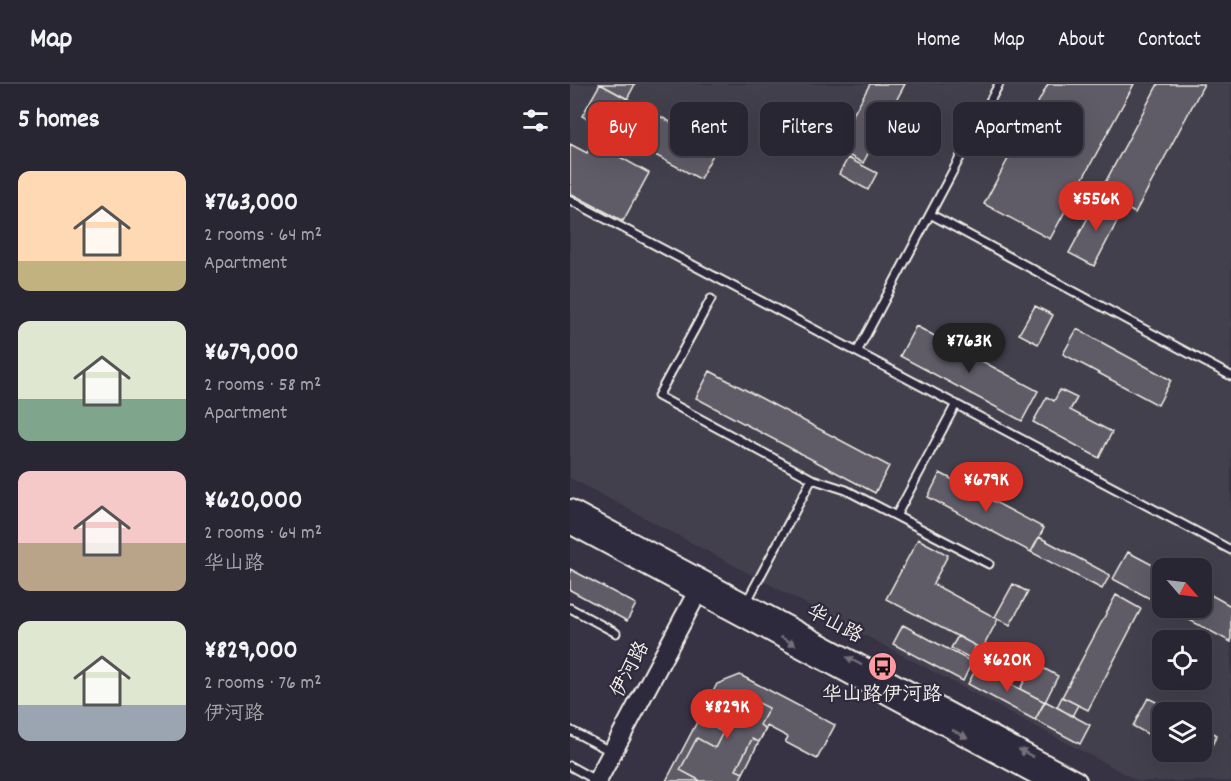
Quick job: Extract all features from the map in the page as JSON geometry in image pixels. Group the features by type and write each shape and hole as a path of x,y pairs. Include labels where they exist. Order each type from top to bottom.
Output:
{"street":[{"name":"华山路","path":"570,509 701,587 1048,781"},
{"name":"华山路","path":"570,524 701,587 746,603 1077,781"},
{"name":"伊河路","path":"597,781 701,587"}],"lane":[{"path":"857,352 999,84"},
{"path":"570,200 1231,550"},
{"path":"930,214 1231,376"},
{"path":"711,299 658,396 812,479 846,490 989,564"},
{"path":"896,516 956,404"},
{"path":"746,603 812,479"},
{"path":"570,608 616,633"},
{"path":"570,730 612,752"},
{"path":"570,766 597,781"}],"shaded area":[{"path":"570,84 1231,84 1231,781 1138,781 570,478"}],"building":[{"path":"600,84 635,84 627,99"},
{"path":"600,84 633,102 590,102"},
{"path":"870,84 905,84 895,102 866,102 867,156 863,163 850,156 854,156 854,113"},
{"path":"1048,84 1134,84 1050,239 984,204 1010,156 1083,156 1083,102 1038,102"},
{"path":"1158,84 1204,84 1135,213 1099,194"},
{"path":"588,105 588,119 582,116"},
{"path":"658,115 670,122 670,156 712,156 700,179 657,156"},
{"path":"570,144 587,153 588,151 588,156 618,156 649,173 623,221 570,193"},
{"path":"848,158 877,173 868,190 839,174"},
{"path":"1099,197 1123,210 1094,266 1069,253"},
{"path":"1035,306 1053,315 1038,344 1019,334"},
{"path":"916,326 1038,391 1022,421 900,356"},
{"path":"1077,329 1171,380 1158,405 1063,354"},
{"path":"710,371 889,466 875,493 696,398"},
{"path":"1060,390 1077,398 1070,410 1112,432 1099,458 1033,422 1047,397 1054,401"},
{"path":"940,473 1044,528 1031,552 928,497"},
{"path":"1039,537 1110,575 1102,589 1031,552"},
{"path":"918,539 948,555 933,584 998,619 982,649 886,599"},
{"path":"1128,552 1152,565 1152,600 1113,579"},
{"path":"570,569 636,604 627,621 570,590"},
{"path":"1013,584 1028,592 1010,625 995,617"},
{"path":"1116,595 1141,609 1088,710 1062,697"},
{"path":"1212,596 1231,606 1231,642 1186,618 1212,618"},
{"path":"903,625 972,662 963,681 893,644"},
{"path":"958,636 976,646 970,658 951,648"},
{"path":"1034,663 1058,676 1045,702 1020,689"},
{"path":"977,667 1045,702 1035,720 968,684"},
{"path":"740,675 835,725 817,759 785,742 788,737 767,726 739,781 666,781 717,684"},
{"path":"722,692 740,702 743,695 769,708 760,725 766,729 759,742 752,739 736,770 743,773 739,781 698,781 680,770 697,738 715,748 723,732 706,723"},
{"path":"1062,697 1078,705 1072,716 1057,707"},
{"path":"1148,698 1156,702 1152,702 1152,736 1133,726"},
{"path":"1045,701 1090,725 1080,744 1035,720"},
{"path":"1212,732 1217,735 1212,745"}],"place":[{"name":"华山路伊河路","path":"882,666"}]}
